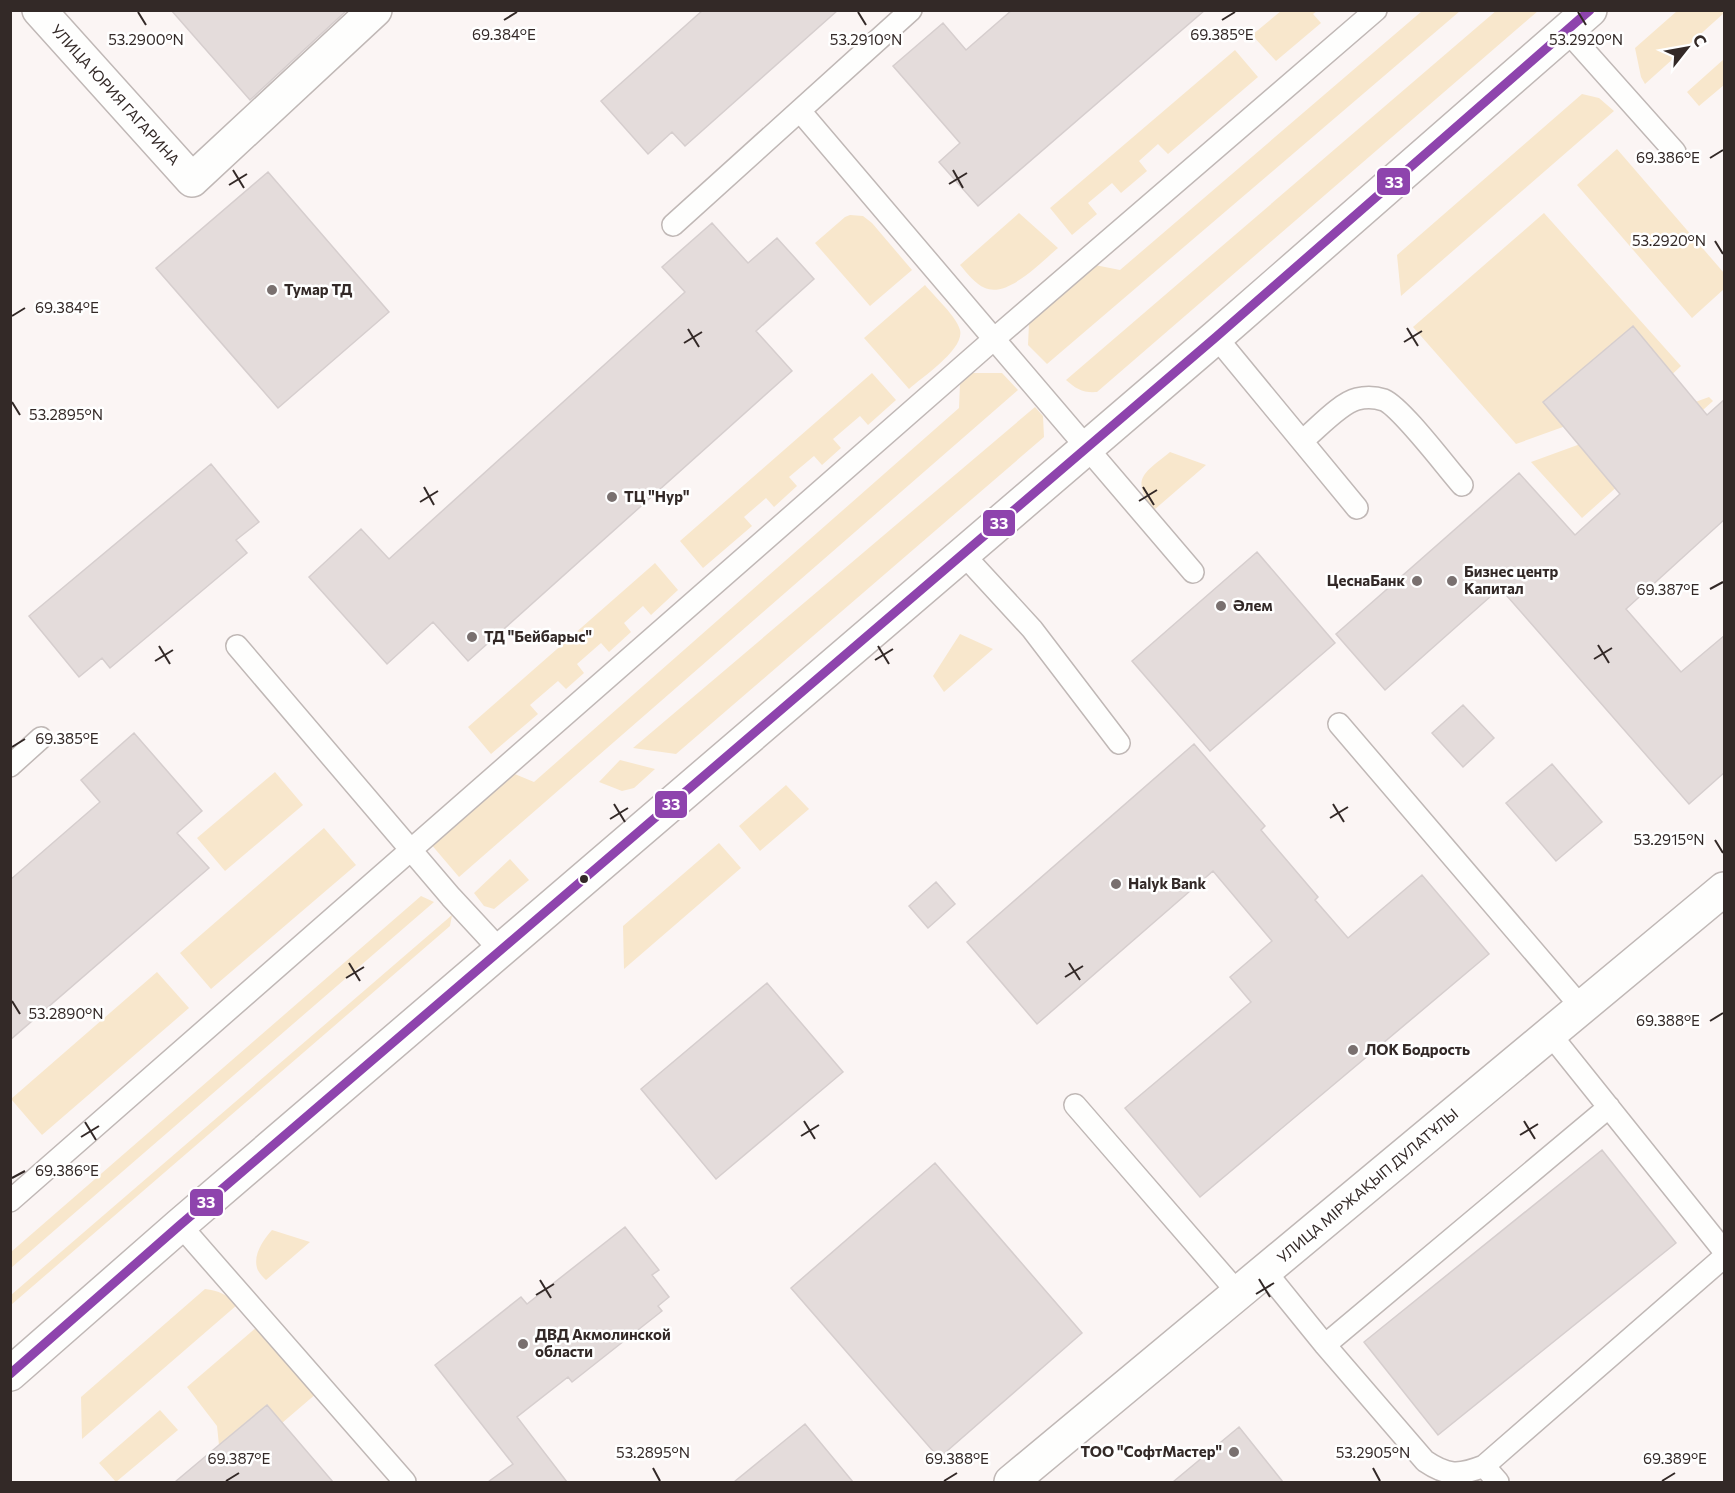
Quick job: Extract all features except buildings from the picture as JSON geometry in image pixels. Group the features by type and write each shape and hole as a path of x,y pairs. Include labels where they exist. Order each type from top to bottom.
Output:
{"main road":[{"name":"УЛИЦА ЮРИЯ ГАГАРИНА","path":"39,10 192,180 375,10"},
{"path":"10,1374 180,1225 1216,337 1578,21"},
{"name":"УЛИЦА МІРЖАҚЫП ДУЛАТҰЛЫ","path":"1011,1482 1725,889"}],"lane":[{"path":"673,225 911,10"},
{"path":"10,1201 994,339 1376,10"},
{"path":"1578,21 1675,152"},
{"path":"800,111 1193,572"},
{"path":"1216,337 1357,508"},
{"path":"1302,441 1355,399 1372,397 1385,401 1399,412 1462,485"},
{"path":"963,554 1032,629 1119,743"},
{"path":"237,646 410,850 501,951"},
{"path":"1340,724 1582,1008"},
{"path":"10,766 41,738"},
{"path":"1550,1034 1725,1251"},
{"path":"1075,1105 1239,1294"},
{"path":"1325,1345 1609,1107"},
{"path":"180,1225 405,1482"},
{"path":"1265,1271 1425,1461 1439,1471 1455,1474 1468,1473 1484,1466 1725,1257"},
{"path":"1484,1466 1498,1482"}],"shaded area":[{"path":"1497,10 1538,11 1097,392 1080,390 1066,380"},
{"path":"1724,10 1724,13 1645,84 1641,77 1635,48 1677,11"},
{"path":"1281,11 1317,11 1313,14 1321,23 1276,61 1252,35"},
{"path":"1422,11 1460,11 1047,364 1028,345 1029,323 1095,265 1120,270"},
{"path":"1235,50 1258,77 1168,154 1158,144 1139,161 1147,171 1121,193 1112,183 1088,203 1097,214 1072,235 1050,208"},
{"path":"1724,59 1724,85 1699,106 1687,92"},
{"path":"1582,94 1599,98 1614,111 1401,296 1397,255"},
{"path":"1617,149 1724,273 1724,289 1692,318 1577,185"},
{"path":"1019,213 1058,248 1014,283 994,290 985,288 960,265"},
{"path":"1544,213 1681,366 1649,396 1516,444 1413,327"},
{"path":"850,215 863,216 872,223 912,270 870,306 815,243"},
{"path":"925,285 955,319 960,330 960,337 949,354 909,389 864,338"},
{"path":"872,373 896,400 868,425 860,416 833,439 841,448 822,465 814,456 789,477 797,486 774,507 766,498 744,517 752,526 703,568 680,541"},
{"path":"971,373 1002,373 1018,390 459,877 430,843 510,772 534,782 959,408 960,383"},
{"path":"1709,397 1713,401 1582,518 1531,462"},
{"path":"1035,407 1043,416 1044,437 676,754 633,748"},
{"path":"1170,452 1206,465 1154,510 1146,499 1141,483 1147,471"},
{"path":"655,563 678,590 651,615 643,606 624,623 631,632 609,652 601,643 577,664 584,673 566,689 558,681 530,705 538,714 491,754 468,727"},
{"path":"960,634 993,649 944,692 933,676"},
{"path":"620,760 655,769 634,788 622,791 599,782"},
{"path":"275,772 303,805 225,871 197,838"},
{"path":"786,785 809,809 760,851 739,826"},
{"path":"324,828 356,865 211,989 180,953"},
{"path":"719,843 741,868 624,969 623,926"},
{"path":"510,859 529,880 494,909 484,906 474,893"},
{"path":"421,896 434,902 11,1268 11,1252"},
{"path":"452,915 450,926 11,1305 11,1295"},
{"path":"157,972 189,1008 42,1135 11,1099"},
{"path":"272,1230 310,1242 266,1280 258,1270 256,1263 258,1252"},
{"path":"205,1289 230,1298 237,1305 82,1439 81,1397"},
{"path":"258,1326 317,1393 282,1423 267,1405 219,1445 217,1426 187,1387"},
{"path":"160,1410 178,1430 116,1482 99,1463"}],"transit line":[{"name":"33","path":"10,1374 180,1225 1216,337 1590,10"}],"place":[{"name":"Тумар ТД","path":"272,290"},
{"name":"ТЦ \"Нур\"","path":"612,497"},
{"name":"ЦеснаБанк","path":"1417,581"},
{"name":"Бизнес центр Капитал","path":"1452,581"},
{"name":"Әлем","path":"1221,606"},
{"name":"ТД \"Бейбарыс\"","path":"472,637"},
{"name":"Halyk Bank","path":"1116,884"},
{"name":"ЛОК Бодрость","path":"1353,1050"},
{"name":"ДВД Акмолинской области","path":"523,1344"},
{"name":"ТОО \"СофтМастер\"","path":"1234,1452"}]}
